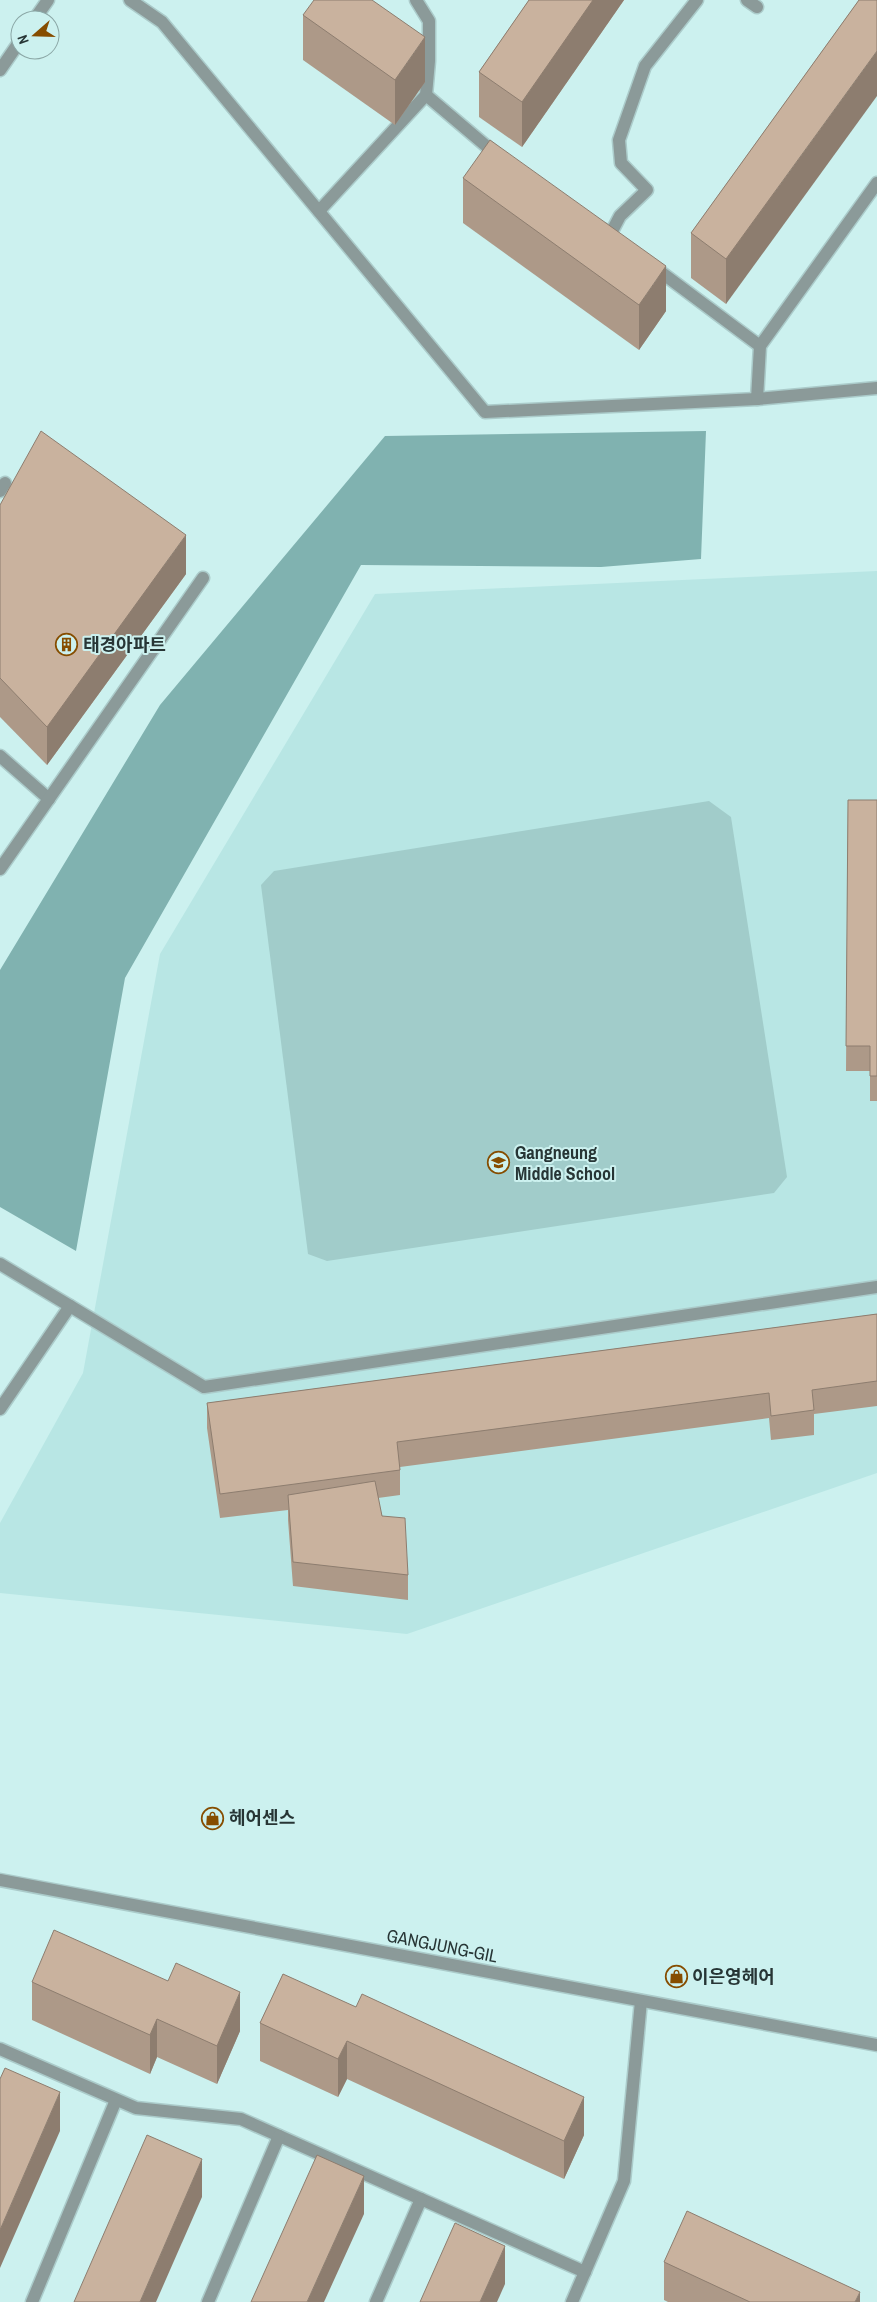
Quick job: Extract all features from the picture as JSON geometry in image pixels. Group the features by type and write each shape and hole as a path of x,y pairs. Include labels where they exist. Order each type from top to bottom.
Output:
{"street":[{"path":"130,0 162,22 485,412 756,399 877,388"},
{"path":"320,211 426,95 429,61 429,21 416,0"},
{"path":"595,224 614,237 620,216 647,190 622,163 619,140 645,66 697,0"},
{"path":"0,70 10,56"},
{"path":"426,95 511,165"},
{"path":"756,399 760,346 877,182"},
{"path":"641,258 760,346"},
{"path":"0,869 203,578"},
{"path":"0,756 49,799"},
{"path":"0,1264 204,1387 877,1287"},
{"path":"0,1409 70,1306"},
{"name":"GANGJUNG-GIL","path":"0,1880 877,2045"},
{"path":"572,2302 624,2181 641,2001"},
{"path":"0,2049 136,2108 241,2119 585,2272"},
{"path":"32,2302 116,2100"},
{"path":"208,2302 279,2136"},
{"path":"376,2302 421,2199"}],"shaded area":[{"path":"706,431 701,559 601,567 361,565 125,978 76,1251 0,1207 0,970 160,705 385,436"},
{"name":"Gangneung Middle School","path":"877,571 877,1473 407,1634 0,1593 0,1523 83,1373 160,954 375,594"},
{"path":"709,801 731,817 787,1177 774,1193 327,1261 308,1254 261,885 274,871"}],"building":[{"path":"314,0 372,0 425,37 395,80 303,15"},
{"path":"529,0 593,0 522,102 479,72"},
{"path":"859,0 877,0 877,51 726,259 691,233"},
{"path":"490,140 666,266 639,305 463,178"},
{"name":"태경아파트","path":"41,431 186,535 47,727 0,678 0,505"},
{"path":"848,800 877,800 877,1076 870,1076 870,1046 846,1046"},
{"path":"877,1314 877,1381 812,1390 814,1410 771,1416 769,1393 397,1442 400,1470 220,1494 207,1403"},
{"path":"375,1481 382,1516 405,1518 408,1575 293,1562 288,1495"},
{"path":"54,1930 168,1981 176,1963 240,1992 217,2046 157,2019 150,2035 32,1982"},
{"path":"283,1974 356,2007 362,1994 584,2097 564,2141 347,2041 338,2059 260,2023"},
{"path":"5,2068 60,2092 0,2230 0,2079"},
{"path":"147,2135 202,2159 140,2302 74,2302"},
{"path":"317,2155 364,2176 307,2302 251,2302"},
{"path":"687,2211 860,2292 855,2302 750,2302 664,2262"},
{"path":"455,2223 505,2246 480,2302 420,2302"}],"place":[{"name":"태경아파트","path":"67,645"},
{"name":"Gangneung Middle School","path":"499,1163"},
{"name":"헤어센스","path":"213,1818"},
{"name":"이은영헤어","path":"676,1977"}]}
